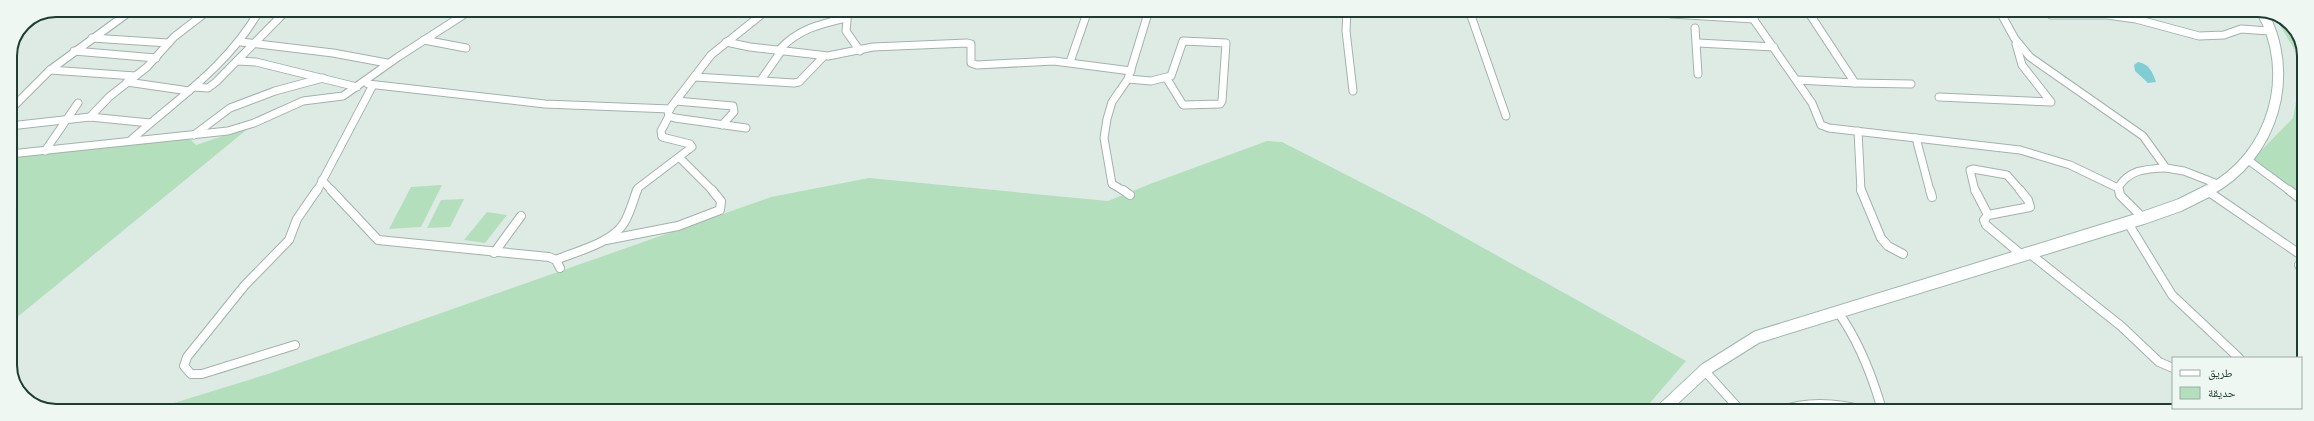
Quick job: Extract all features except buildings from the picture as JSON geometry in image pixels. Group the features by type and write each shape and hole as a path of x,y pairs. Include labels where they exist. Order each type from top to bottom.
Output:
{"street":[{"path":"17,103 50,70 122,17"},
{"path":"90,117 109,97 156,58 168,43 200,17"},
{"path":"130,140 192,89 241,42 256,17"},
{"path":"127,82 192,89 212,86 280,17"},
{"path":"17,153 130,140 228,131 254,123 303,101 343,96 387,63 460,17"},
{"path":"322,180 344,202 364,228 378,240 494,253 549,257 558,264 604,240 620,229 625,222 638,188 680,158 692,145 662,137 661,131 670,112 676,101 711,55 758,17"},
{"path":"1070,62 1086,17"},
{"path":"1130,196 1112,184 1104,138 1112,102 1130,75 1147,17"},
{"path":"1347,17 1346,31 1353,91"},
{"path":"1471,17 1506,116"},
{"path":"1716,17 1754,19 1812,103 1821,125 1829,128 1858,130 2020,150 2044,156 2102,179 2118,188"},
{"path":"1811,17 1855,82"},
{"path":"1939,98 2043,103 2051,102 2022,65 2016,43 2003,17"},
{"path":"2117,17 2136,19 2199,36 2224,35 2241,29 2269,31"},
{"path":"761,80 788,38 823,23 846,18 846,31 860,51"},
{"path":"1668,404 1703,369 1726,353 1757,337 2128,223 2209,192 2220,185 2248,160 2274,118 2279,85 2276,50 2269,31 2267,18"},
{"path":"1695,28 1698,43 1698,74"},
{"path":"92,38 168,43"},
{"path":"424,40 466,48"},
{"path":"726,42 824,56 860,51 874,47 968,43 971,44 971,63 973,65 985,66 1038,60 1070,62 1130,75 1138,81 1167,79 1171,76 1183,41 1226,43 1226,62 1222,101 1220,104 1184,105 1179,101 1167,79"},
{"path":"241,42 333,53 387,63"},
{"path":"1698,43 1774,47"},
{"path":"2016,43 2037,63 2143,136 2166,168"},
{"path":"74,51 156,58"},
{"path":"695,77 794,83 799,82 824,56"},
{"path":"237,61 256,62 358,85 373,85 545,104 670,112 675,118 746,128"},
{"path":"50,70 135,76"},
{"path":"194,135 230,108 250,99 323,78"},
{"path":"1797,80 1911,84"},
{"path":"295,344 202,374 192,375 187,372 184,366 187,357 245,285 289,240 298,219 322,180 373,85"},
{"path":"676,101 733,106 734,112 722,125"},
{"path":"45,151 68,120 78,103"},
{"path":"17,125 90,117 150,123"},
{"path":"1858,130 1861,194 1881,238 1888,246 1903,254"},
{"path":"1916,138 1932,197"},
{"path":"604,240 674,229 699,221 720,210 720,202 691,167 680,158"},
{"path":"2248,160 2297,197"},
{"path":"2143,218 2120,195 2118,188 2122,177 2134,171 2166,168 2184,171 2220,185"},
{"path":"1988,215 1973,185 1970,170 1973,169 2007,175 2012,179 2030,203 2030,207 2012,212 1988,215 1984,220 1986,225 2121,326 2159,362 2172,368"},
{"path":"2209,192 2297,253"},
{"path":"494,253 521,216"},
{"path":"2128,223 2172,295 2238,357"},
{"path":"1838,312 1848,325 1873,377 1880,404"},
{"path":"1703,369 1735,404"}],"green space":[{"path":"2279,23 2292,36 2297,54"},
{"path":"2297,96 2297,200 2248,164 2293,118"},
{"path":"250,127 17,317 17,157 165,138 191,140 196,145"},
{"path":"1267,141 1282,142 1419,212 1686,361 1649,404 171,404 268,374 771,197 869,178 1108,201"},
{"path":"442,185 421,227 389,229 411,187"},
{"path":"464,199 450,227 427,228 441,200"},
{"path":"487,212 507,215 485,243 464,240"}],"water":[{"path":"2138,62 2145,64 2150,69 2156,82 2148,83 2135,71 2134,65"}]}
